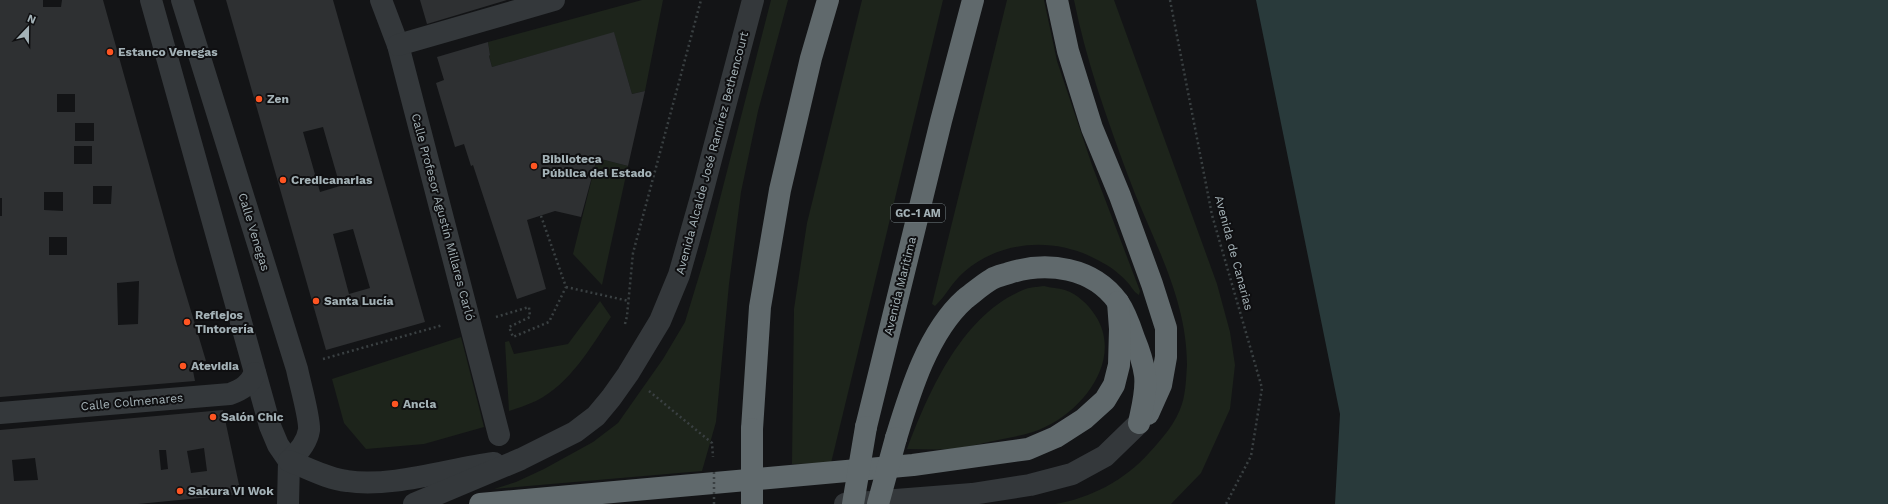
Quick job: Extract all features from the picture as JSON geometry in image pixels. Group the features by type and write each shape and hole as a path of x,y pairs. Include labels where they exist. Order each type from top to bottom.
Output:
{"highway":[{"path":"811,58 817,0"},
{"path":"752,504 752,429 760,307 780,190 811,58 828,0"},
{"name":"Avenida Maritima","path":"852,504 866,427 939,128 973,0"},
{"path":"1057,0 1068,51 1092,128 1152,284 1166,328 1166,357 1161,385 1151,411 1139,423"},
{"path":"878,504 896,438 919,369 942,328 964,300 992,279 1020,270 1049,266 1076,272 1096,281 1118,302 1142,359 1145,377 1144,400 1139,423"},
{"path":"480,504 913,465 1028,449 1056,437 1084,419 1105,400 1114,385 1119,365 1120,329 1118,302"}],"street":[{"path":"152,0 270,426 278,445 289,462 288,504"},
{"name":"Calle Venegas","path":"182,0 297,369 309,430 302,448 289,462"},
{"name":"Calle Profesor Agustín Millares Carló","path":"381,0 398,45 499,435"},
{"path":"398,45 554,0"},
{"name":"Avenida Alcalde José Ramírez Bethencourt","path":"414,504 521,459 575,432 596,416 628,374 660,321 679,275 753,0"},
{"name":"Calle Colmenares","path":"0,413 230,394 242,390 250,383 255,372"},
{"path":"845,504 972,494 1030,485 1072,474 1105,456 1139,423"},
{"path":"289,462 327,476 345,481 361,483 384,482 462,467 521,459"}],"path":[{"path":"624,326 629,301 633,253 701,0"},
{"name":"Avenida de Canarias","path":"1170,0 1212,215 1262,388 1251,456 1226,504"},
{"path":"297,369 314,362 529,306 530,317 509,327 514,337 549,322 566,287 542,216"},
{"path":"566,287 629,301"},
{"path":"628,374 712,443 714,504"}],"shaded area":[{"path":"642,0 663,0 645,91 632,94 614,33 492,67 489,56 488,42"},
{"path":"771,0 788,0 758,111 741,192 729,284 716,422 702,471 494,489 516,482 544,469 593,442 618,423 663,359 685,322 706,253"},
{"path":"862,0 943,0 831,463 792,464 794,309 807,223"},
{"path":"1007,0 1044,0 1057,61 1092,165 1140,291 1139,295 1114,270 1086,255 1069,249 1050,245 1032,245 1014,247 979,261 960,276 935,306 932,304"},
{"path":"1074,0 1114,0 1217,284 1230,332 1235,365 1230,409 1201,473 1171,504 1055,504 1082,497 1094,492 1118,479 1140,463 1159,442 1176,418 1182,404 1186,384 1187,365 1181,314 1174,290 1166,266 1127,173 1104,109 1084,44"},
{"path":"1256,0 1888,0 1888,504 1335,504 1340,414"},
{"path":"597,158 628,166 602,285 573,254"},
{"path":"1044,286 1065,290 1086,303 1095,315 1103,331 1105,347 1102,364 1096,379 1087,394 1075,407 1061,417 1047,426 1031,432 1014,437 952,449 907,449 937,380 950,357 965,336 982,317 1001,302 1025,289"},
{"path":"600,301 611,317 570,375 560,385 536,401 509,411 505,342 509,341 514,354 568,344"},
{"path":"461,337 484,427 424,444 366,449 344,423 332,379"}],"building":[{"path":"0,0 43,0 43,7 61,7 62,0 103,0 176,261 206,361 199,362 201,371 193,371 195,381 0,397 0,216 2,216 2,198 0,198","holes":["57,94 75,94 75,112 57,112","75,123 94,123 94,141 75,141","74,146 92,146 92,164 74,164","93,186 112,186 111,204 93,204","44,192 63,192 63,211 44,210","49,237 67,237 67,255 49,255","139,281 138,324 118,325 117,283"]},
{"path":"226,0 333,0 425,322 326,350","holes":["323,127 340,186 320,192 303,132","353,229 370,288 349,294 333,234"]},
{"path":"420,0 507,0 427,24"},
{"name":"Biblioteca Pública del Estado","path":"614,32 632,94 645,91 628,166 597,158 581,217 555,211 527,220 546,289 517,299 473,165 471,166 464,144 455,147 436,83 444,80 437,57 488,42 489,56 492,67"},
{"path":"223,410 241,494 138,504 0,504 0,430","holes":["204,448 207,471 191,473 187,451","159,450 166,450 168,469 161,470","35,458 38,480 14,481 12,460"]}],"place":[{"name":"Estanco Venegas","path":"110,52"},
{"name":"Zen","path":"259,99"},
{"name":"Biblioteca Pública del Estado","path":"534,166"},
{"name":"Credicanarias","path":"283,180"},
{"name":"Santa Lucía","path":"316,301"},
{"name":"Reflejos Tintorería","path":"187,322"},
{"name":"Atevidia","path":"183,366"},
{"name":"Ancla","path":"395,404"},
{"name":"Salón Chic","path":"213,417"},
{"name":"Sakura VI Wok","path":"180,491"}]}
